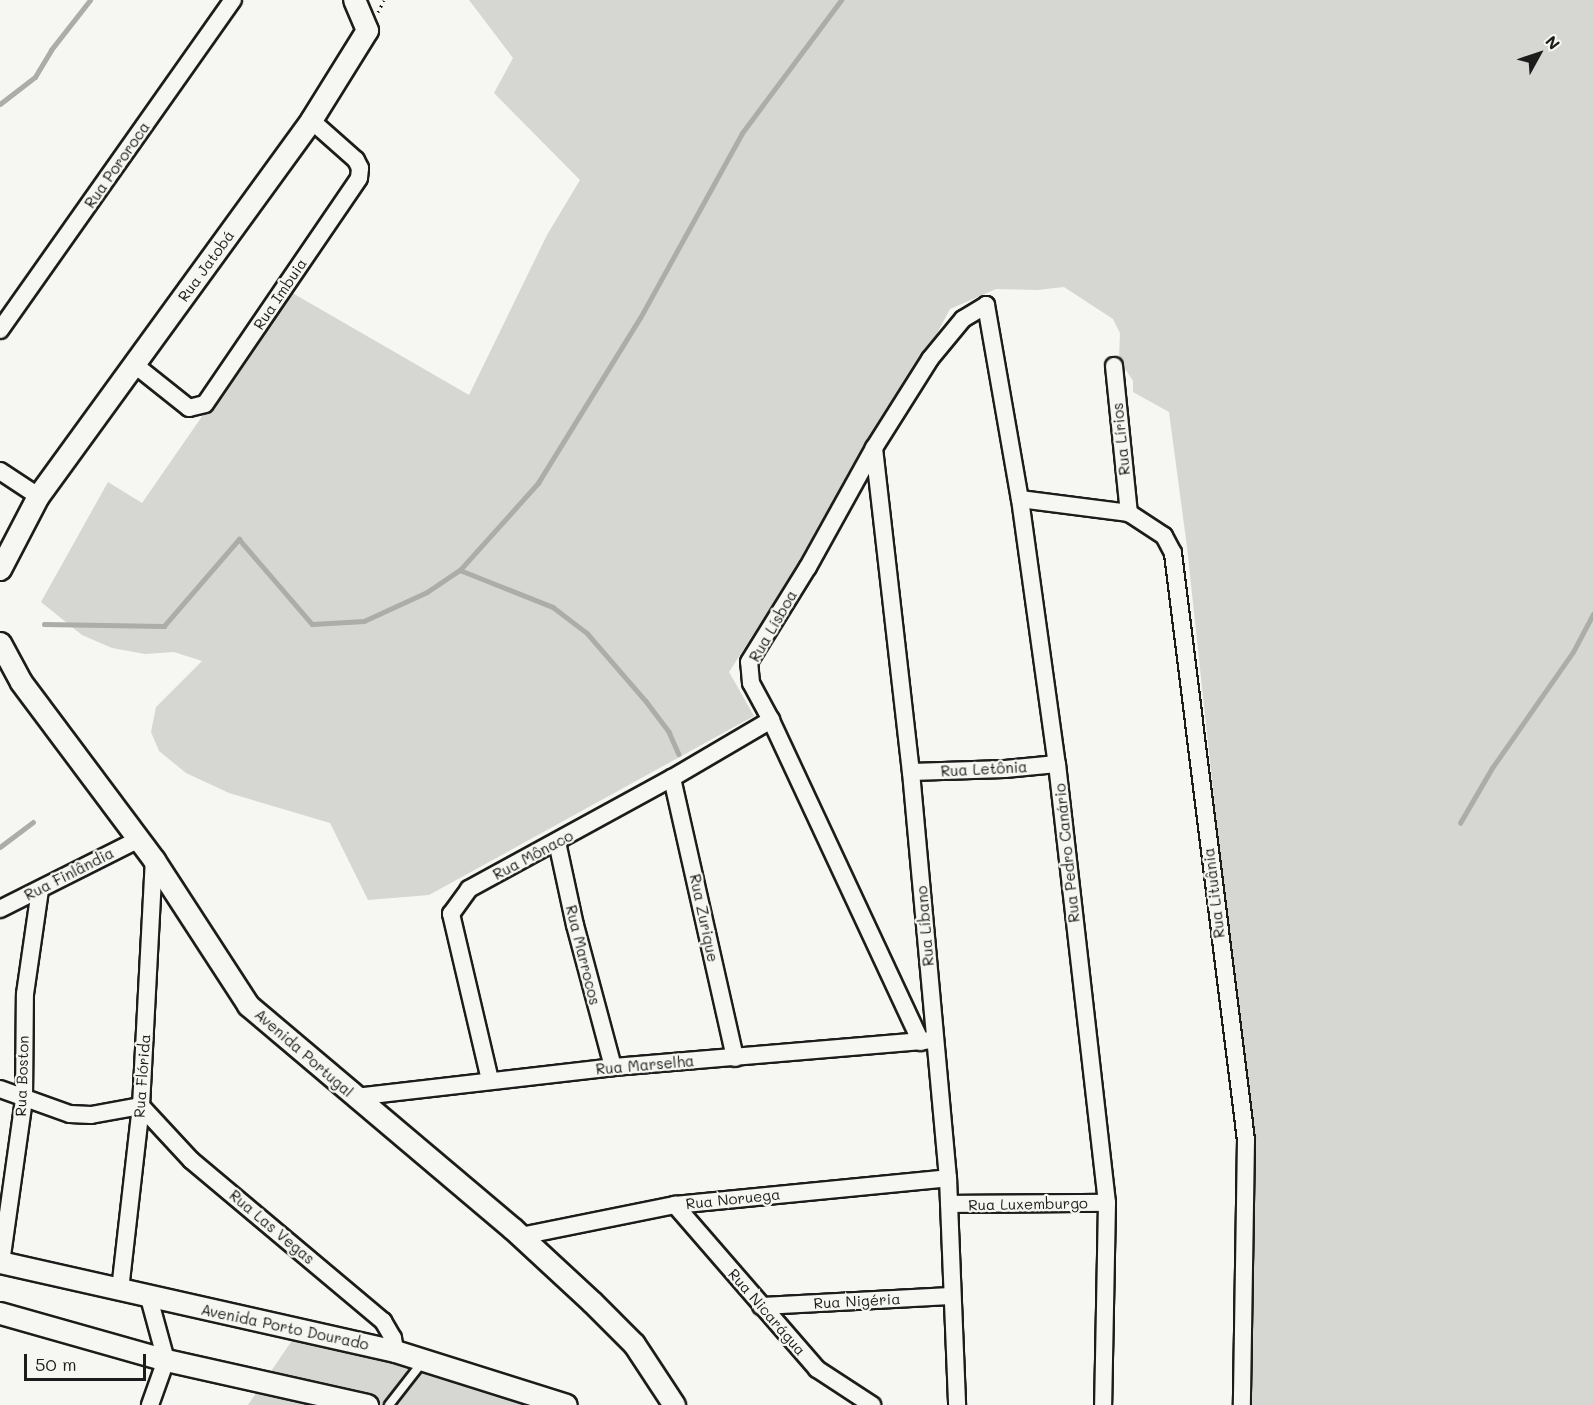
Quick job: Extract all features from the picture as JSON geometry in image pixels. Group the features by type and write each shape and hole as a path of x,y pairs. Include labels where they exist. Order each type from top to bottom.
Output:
{"street":[{"name":"Rua Pororoca","path":"0,330 233,0"},
{"name":"Rua Jatobá","path":"38,496 311,120 367,30 354,0"},
{"name":"Rua Imbuia","path":"135,365 189,408 205,404 359,178 360,168 356,160 311,120"},
{"name":"Rua Lísboa","path":"928,1041 751,683 749,662 808,567 874,448 930,359 963,320 986,305"},
{"name":"Rua Pedro Canário","path":"986,305 1020,499 1057,764 1107,1203 1103,1405"},
{"name":"Rua Lírios","path":"1114,366 1129,513"},
{"name":"Rua Líbano","path":"874,448 911,772 928,1041 948,1178 957,1405"},
{"path":"0,471 38,496 0,569"},
{"name":"Rua Lituânia","path":"1020,499 1129,513 1164,536 1173,553 1246,1140 1242,1405"},
{"name":"Avenida Portugal","path":"0,643 21,682 154,860 248,1005 355,1098 521,1236 634,1344 674,1405"},
{"name":"Rua Mônaco","path":"490,1080 451,914 469,889 672,778 771,720"},
{"name":"Rua Letônia","path":"911,772 1005,769 1057,764"},
{"name":"Rua Zurique","path":"672,778 735,1058"},
{"name":"Rua Finlândia","path":"0,909 139,839"},
{"name":"Rua Marrocos","path":"557,842 574,925 613,1067"},
{"name":"Rua Flórida","path":"120,1290 141,1106 154,860"},
{"name":"Rua Boston","path":"1,1262 24,1100 25,994 40,890"},
{"name":"Rua Marselha","path":"355,1098 613,1067 928,1041"},
{"path":"0,1089 24,1100 70,1114 91,1115 141,1106"},
{"name":"Rua Las Vegas","path":"141,1106 191,1160 383,1321 393,1338 395,1351"},
{"name":"Rua Noruega","path":"521,1236 675,1205 948,1178"},
{"name":"Rua Luxemburgo","path":"950,1204 1107,1203"},
{"name":"Rua Nicarágua","path":"675,1205 816,1369 872,1405"},
{"name":"Avenida Porto Dourado","path":"1,1262 149,1298 395,1351 566,1405"},
{"name":"Rua Nigéria","path":"761,1306 952,1296"},
{"path":"149,1298 166,1360 150,1405"},
{"path":"0,1313 166,1360 367,1405"}],"lane":[{"path":"389,1405 424,1360"}],"shaded area":[{"path":"469,0 1593,0 1593,1405 1244,1405 1250,1135 1187,547 1169,412 1133,392 1133,381 1119,359 1120,333 1113,319 1064,287 1037,290 996,289 950,309 887,427 729,672 754,716 429,895 368,900 330,823 229,793 186,773 159,751 151,732 156,707 202,661 174,652 145,654 112,648 82,635 41,602 108,482 142,503 289,291 469,395 547,235 580,180 494,93 513,58"},
{"path":"295,1336 491,1389 531,1405 248,1405"}],"waterway":[{"path":"0,104 35,77 51,50 90,0"},
{"path":"44,624 164,626 239,539 312,624 364,621 427,592 460,570 538,483 640,318 742,133 841,0"},
{"path":"460,570 553,607 587,633 646,701 669,732 679,754"},
{"path":"1460,823 1492,768 1573,652 1593,614"},
{"path":"0,847 33,822"}]}
